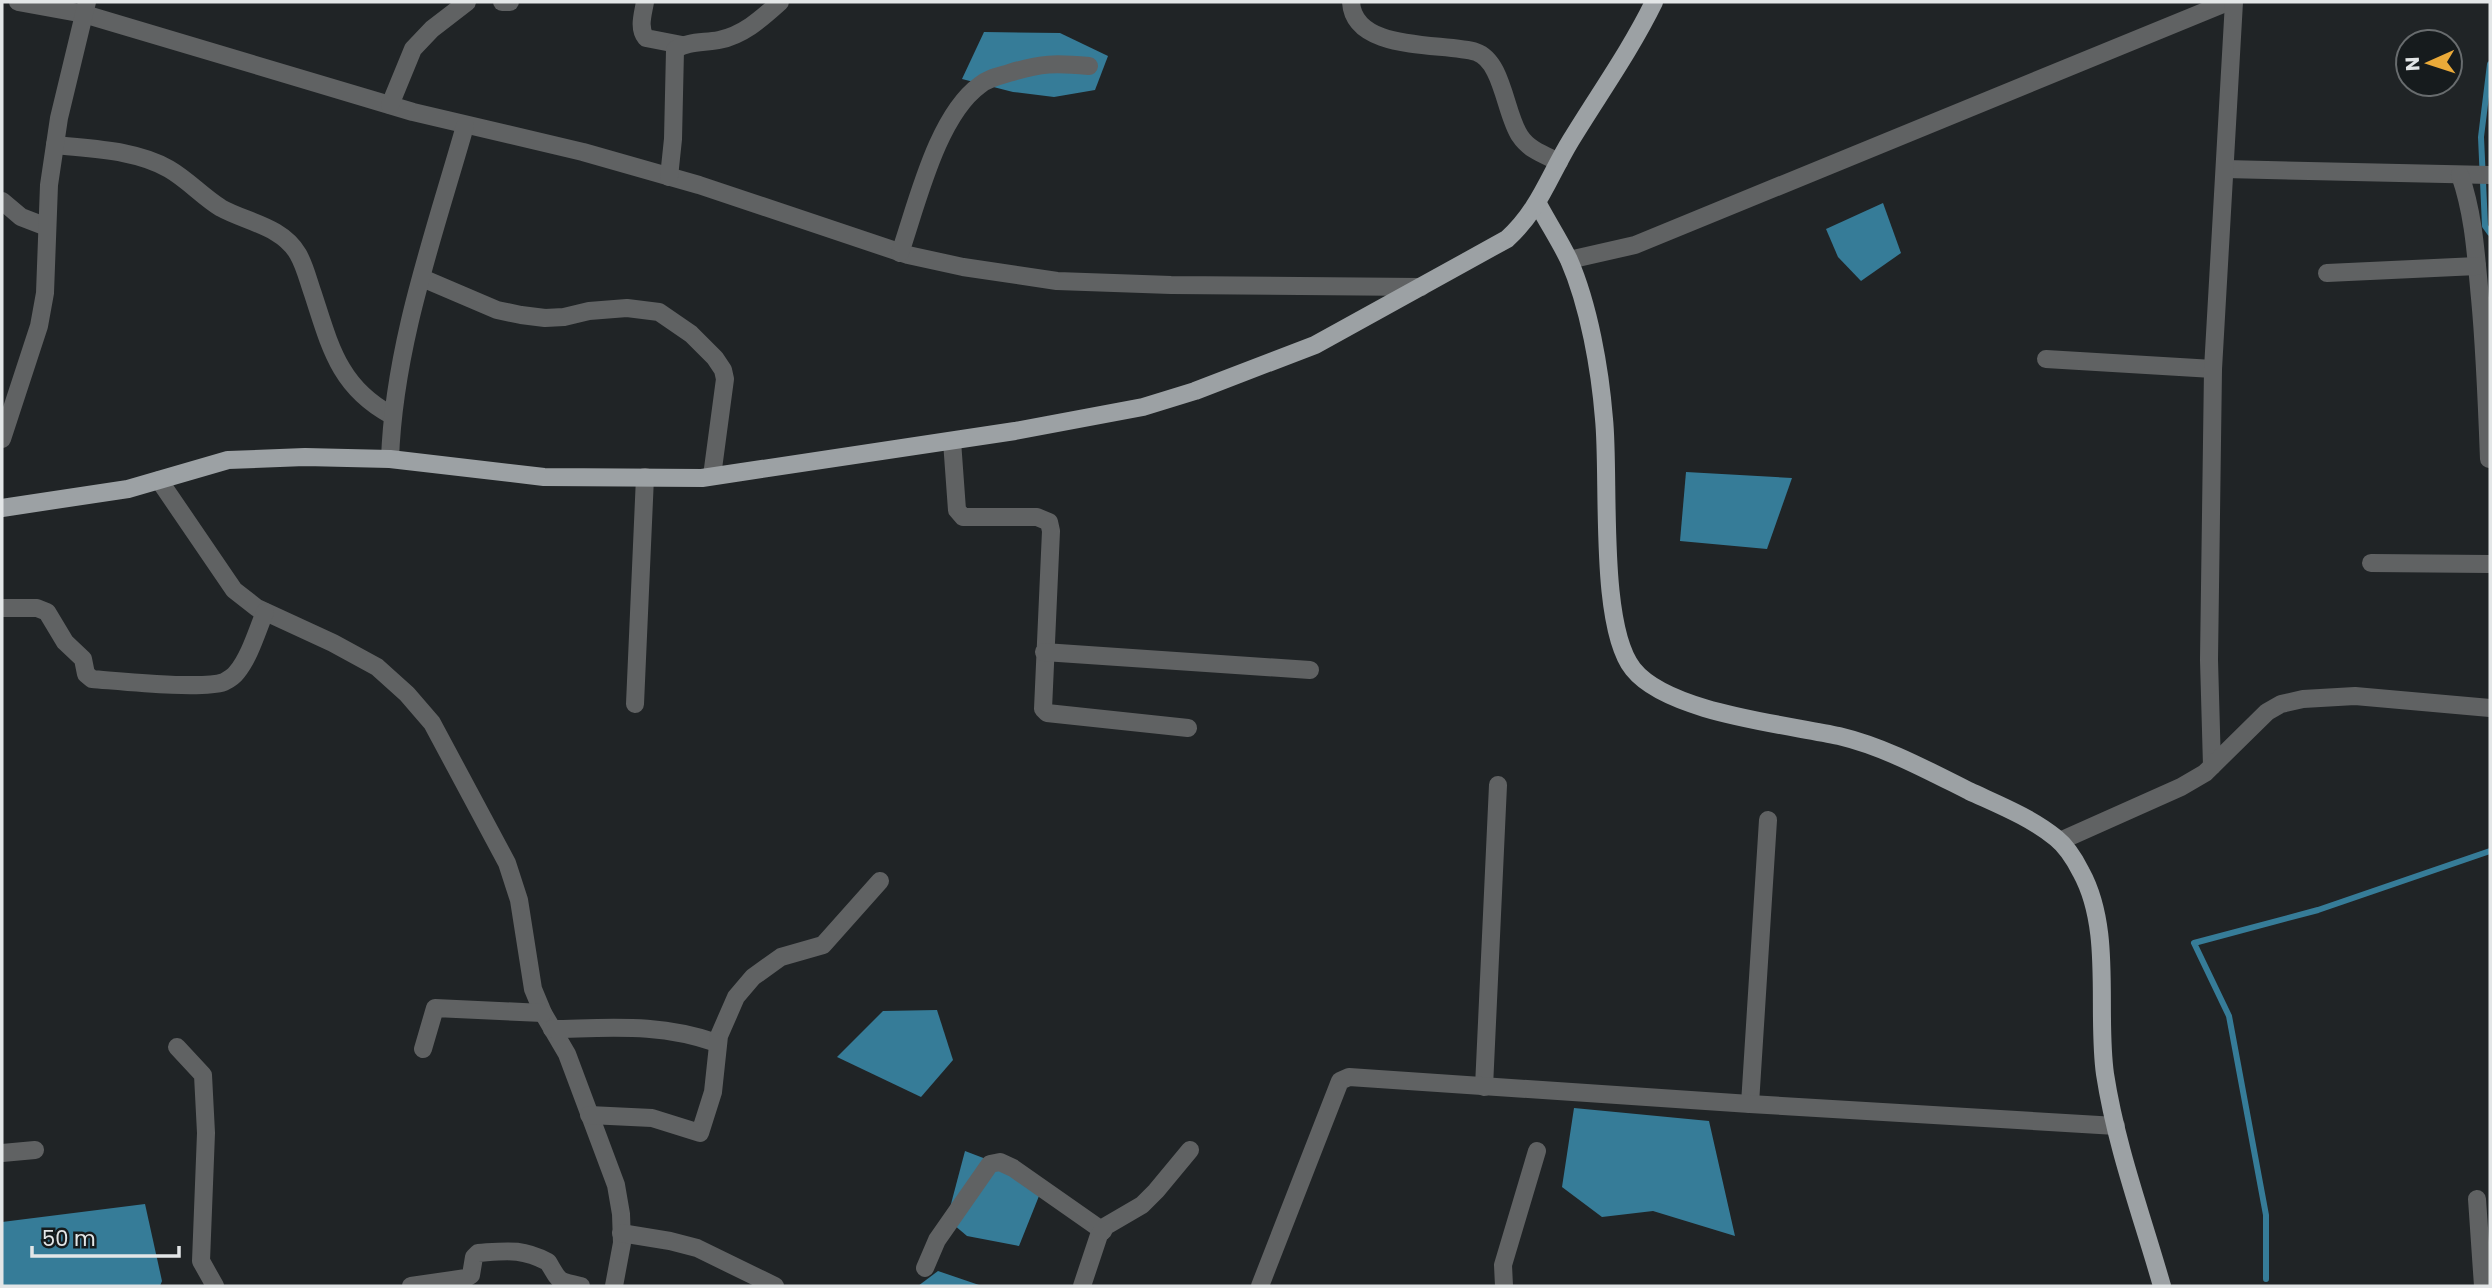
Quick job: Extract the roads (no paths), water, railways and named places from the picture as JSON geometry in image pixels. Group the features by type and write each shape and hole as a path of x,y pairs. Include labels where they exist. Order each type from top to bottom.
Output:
{"main road":[{"path":"2,508 128,489 228,460 304,457 390,459 544,477 712,476 1015,432 1143,407 1195,391 1315,345 1507,239 1523,225 1538,204 1559,162 1636,40 1654,2"},
{"path":"1538,204 1569,260 1586,316 1596,365 1604,418 1613,606 1621,648 1633,670 1651,686 1708,710 1843,737 1897,756 2034,821 2060,841 2080,870 2091,893 2098,922 2104,1068 2116,1126 2162,1286"}],"street":[{"path":"18,2 86,8 390,105 465,126 583,152 669,177 900,253 963,267 1057,281 1171,285 1421,287"},
{"path":"390,105 413,49 432,29 467,2"},
{"path":"502,2 510,2"},
{"path":"645,2 641,25 646,38 682,45 721,40 743,31 780,2"},
{"path":"1351,2 1351,11 1358,22 1374,33 1425,47 1476,52 1487,59 1496,73 1520,137 1535,151 1559,162"},
{"path":"1569,260 1635,245 2231,2 2225,169 2213,369 2209,660 2212,766"},
{"path":"2,439 39,327 45,293 49,186 55,145 86,8"},
{"path":"669,177 673,139 674,60 675,50 682,45"},
{"path":"900,253 936,147 962,103 978,85 990,78 1037,64 1088,66"},
{"path":"390,459 391,415 408,327 465,126"},
{"path":"55,145 139,158 168,168 222,208 281,236 297,251 306,269 329,341 348,381 366,399 391,415"},
{"path":"2225,169 2489,175"},
{"path":"2462,175 2472,218 2477,266 2485,357 2489,459"},
{"path":"2,201 21,216 47,227"},
{"path":"2327,273 2477,266"},
{"path":"422,278 497,310 521,315 564,317 589,311 627,308 659,312 676,322 715,358 723,370 725,379 712,476"},
{"path":"2046,359 2213,369"},
{"path":"952,440 957,510 963,517 1037,517 1049,522 1051,531 1043,709 1047,713 1188,728"},
{"path":"635,704 645,477"},
{"path":"159,480 233,590 265,612 333,643 377,667 407,694 432,723 507,863 519,900 533,989 567,1054 616,1185 621,1233 614,1286"},
{"path":"2371,563 2490,564"},
{"path":"2,608 37,608 47,612 65,642 83,659 86,674 92,679 177,684 214,684 226,681 236,673 265,612"},
{"path":"1044,652 1310,670"},
{"path":"2060,841 2181,787 2205,773 2267,712 2281,704 2303,699 2355,696 2490,708"},
{"path":"1485,1087 1498,785"},
{"path":"1750,1104 1768,820"},
{"path":"589,1115 652,1118 700,1133 713,1092 717,1044 726,1016 736,997 752,977 781,957 823,945 880,881"},
{"path":"423,1049 435,1007 548,1021 667,1030 717,1044"},
{"path":"177,1047 203,1075 206,1133 201,1261 215,1286"},
{"path":"1260,1286 1340,1081 1349,1077 2116,1126"},
{"path":"2,1153 35,1150"},
{"path":"1082,1286 1092,1255 1106,1226 1142,1205 1189,1150"},
{"path":"1504,1286 1503,1265 1537,1151"},
{"path":"925,1268 941,1232 990,1164 1000,1162 1013,1168 1103,1231"},
{"path":"2477,1199 2483,1286"},
{"path":"621,1233 696,1248 775,1286"},
{"path":"411,1286 466,1278 471,1275 474,1256 478,1253 521,1251 548,1262 553,1275 559,1280 581,1286"}],"water":[{"path":"984,32 1060,33 1108,56 1095,90 1054,97 1013,92 962,79"},
{"path":"1883,203 1901,253 1861,281 1838,257 1826,229"},
{"path":"1686,472 1792,478 1767,549 1680,541"},
{"path":"937,1010 953,1060 921,1097 837,1057 883,1011"},
{"path":"1574,1108 1709,1121 1735,1236 1653,1211 1602,1217 1562,1187"},
{"path":"965,1151 1007,1167 1039,1196 1019,1246 967,1236 947,1219"},
{"path":"145,1204 162,1281 160,1286 2,1286 2,1222"},
{"path":"938,1271 982,1286 918,1286"}],"waterway":[{"path":"2490,64 2481,137 2485,226 2490,233"},
{"path":"2266,1279 2266,1215 2229,1016 2194,943 2318,910 2490,851"}]}
